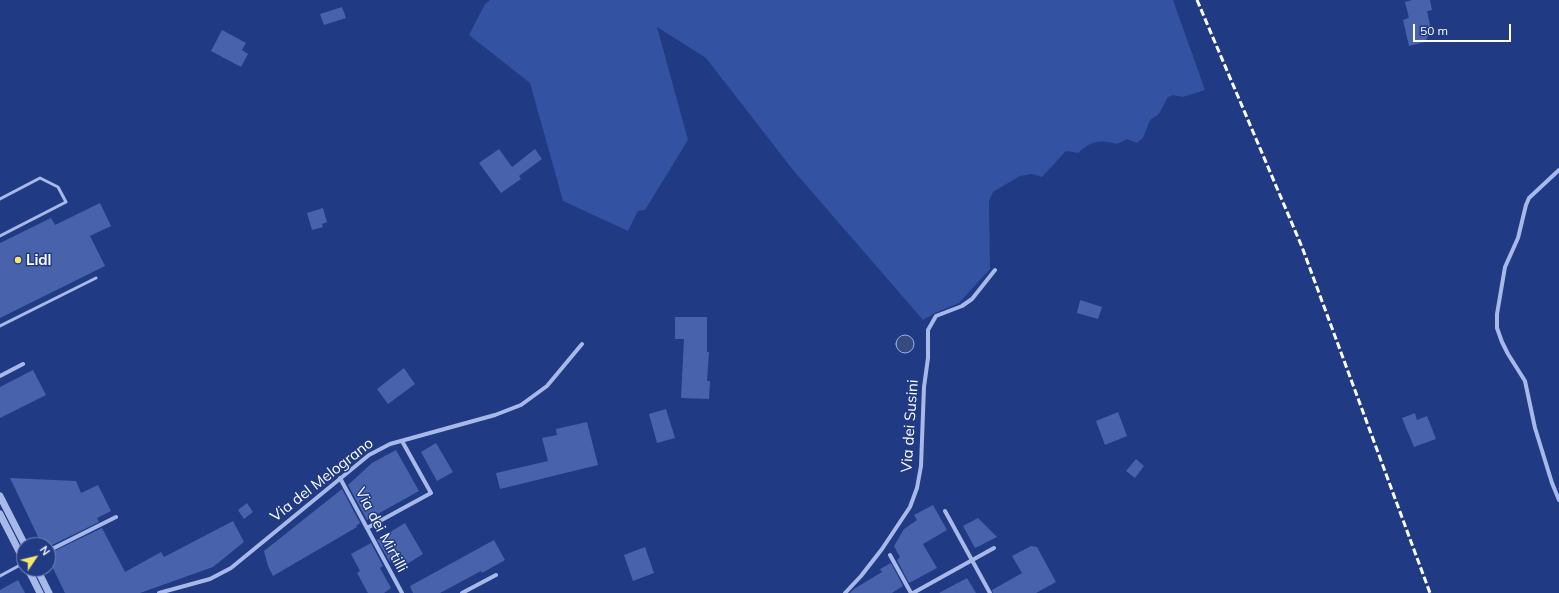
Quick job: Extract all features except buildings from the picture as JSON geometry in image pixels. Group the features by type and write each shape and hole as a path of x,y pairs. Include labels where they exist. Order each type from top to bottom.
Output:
{"street":[{"path":"1559,170 1529,198 1518,238 1505,267 1497,314 1497,328 1502,342 1525,381 1535,428 1559,500"},
{"name":"Via dei Susini","path":"845,593 861,576 886,543 910,507 918,488 921,466 924,387 928,358 928,330 936,316 962,306 972,299 995,270"},
{"name":"Via del Melograno","path":"159,593 210,579 231,568 369,455 390,444 495,415 521,405 547,386 582,344"},
{"path":"0,376 23,364"},
{"path":"367,528 431,493 402,441"},
{"name":"Via dei Mirtilli","path":"340,478 402,593"},
{"path":"0,496 21,537"},
{"path":"945,511 990,593"},
{"path":"0,514 16,546"},
{"path":"56,547 116,517"},
{"path":"890,555 912,593 994,548"},
{"path":"462,593 496,575"},
{"path":"32,577 40,593"},
{"path":"41,577 49,593"}],"lane":[{"path":"0,199 40,178 58,187 66,202 0,236"},
{"path":"0,326 96,278"},
{"path":"0,576 16,567"}],"shaded area":[{"path":"490,0 1173,0 1205,90 1183,97 1173,95 1168,97 1159,114 1150,120 1143,138 1137,143 1127,139 1117,144 1101,141 1087,146 1078,153 1066,151 1042,177 1032,174 1020,176 993,192 989,201 990,269 959,303 935,313 923,320 793,170 706,58 657,27 688,140 645,210 638,211 628,231 563,201 530,83 469,35 485,4"},
{"path":"905,335 911,338 914,344 911,350 905,353 899,350 896,344 899,338"}],"railway":[{"path":"1197,0 1302,247 1430,593"}],"place":[{"name":"Lidl","path":"18,260"}]}
